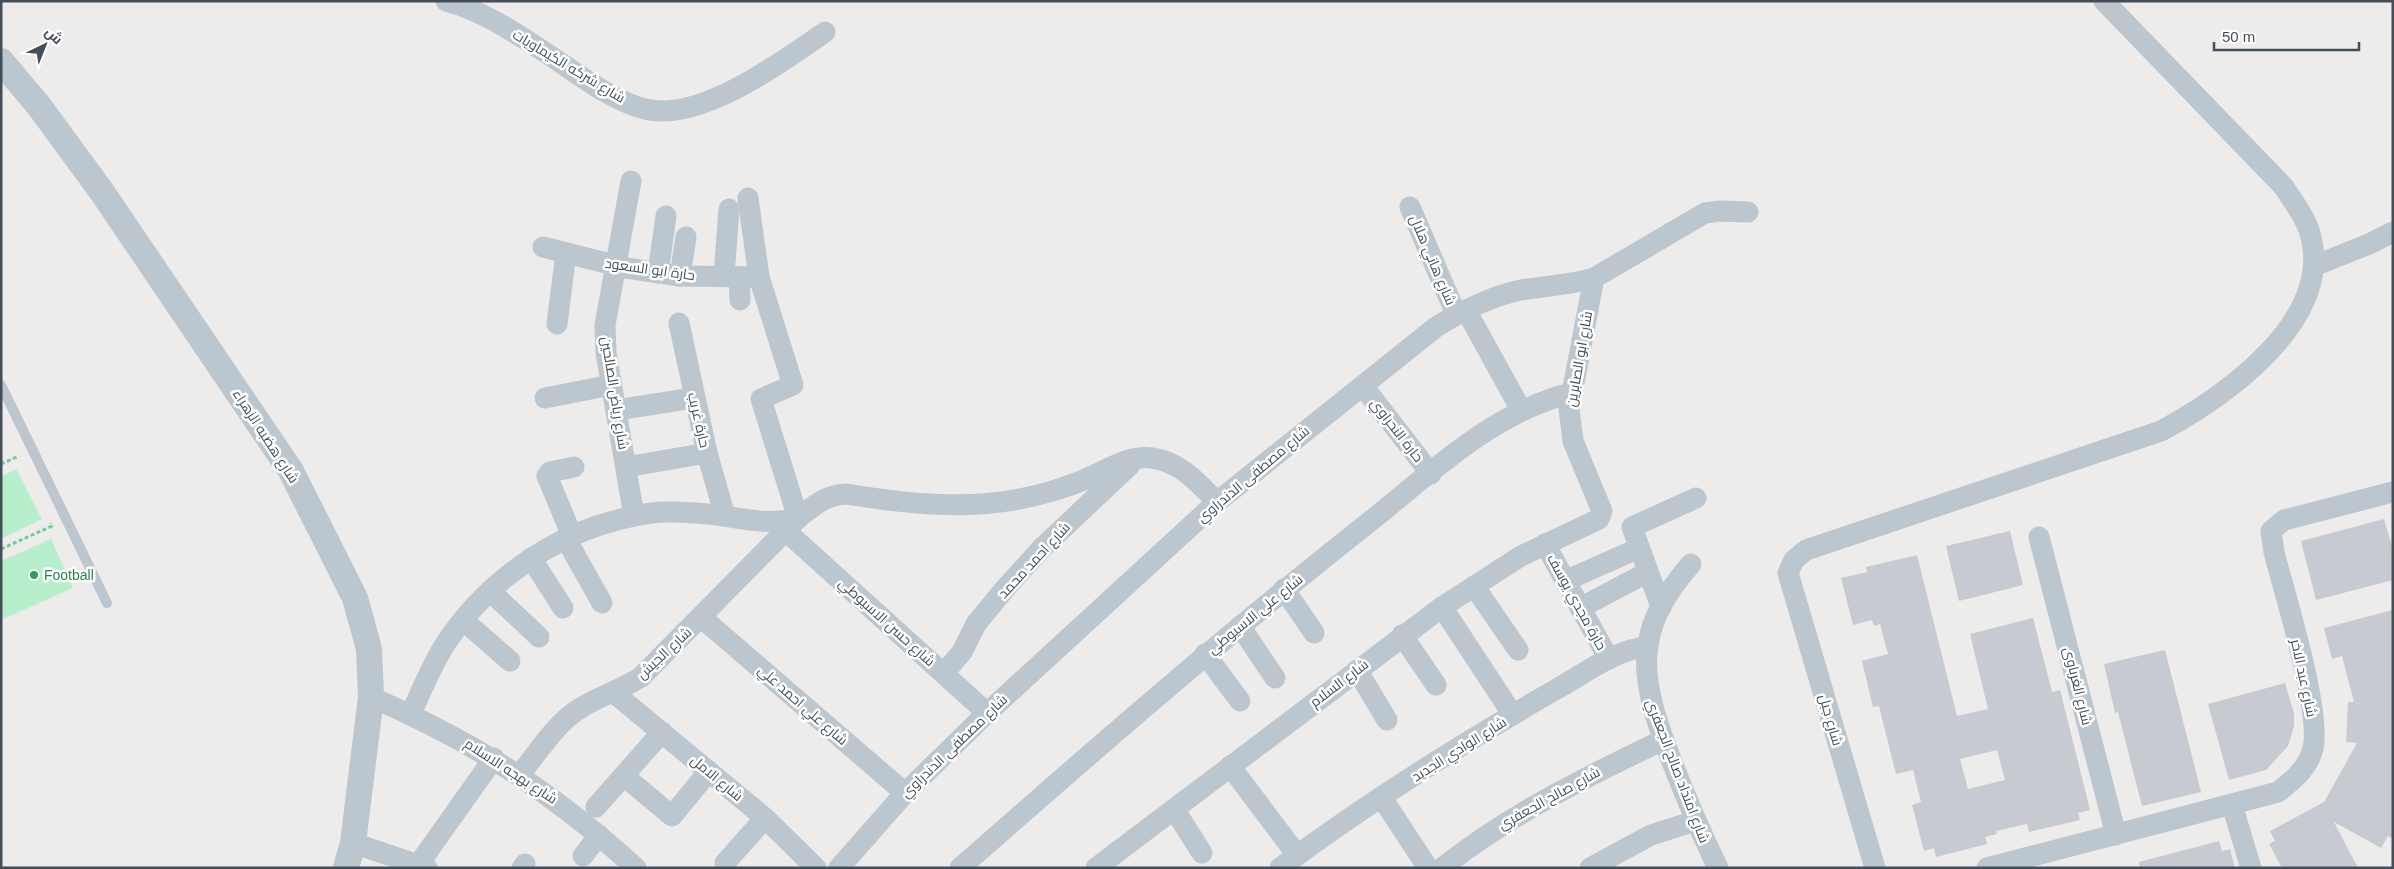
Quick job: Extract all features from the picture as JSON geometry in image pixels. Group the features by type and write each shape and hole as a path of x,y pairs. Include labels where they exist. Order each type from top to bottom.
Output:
{"street":[{"name":"شارع شركه الكيماويات","path":"446,1 493,20 614,96 645,109 679,111 712,101 789,57 825,32"},
{"path":"2104,1 2284,187 2301,212 2311,237 2314,266 2347,254 2393,232"},
{"name":"شارع هضبه الزهراء","path":"1,61 39,106 102,192 291,471 355,598 369,649 372,697 350,856"},
{"name":"شارع رياض الصالحين","path":"631,181 605,325 611,385 634,516"},
{"path":"740,300 740,276 748,198"},
{"name":"شارع هاني هلال","path":"1410,207 1461,312 1521,410"},
{"path":"411,714 445,646 463,620 490,591 531,558 569,538 634,516 672,512 725,516 792,525 761,399 793,385 740,276 729,209"},
{"name":"شارع مصطفى الدندراوي","path":"844,866 905,793 987,713 1217,502 1436,327 1461,312 1519,291 1594,278 1705,213 1720,211 1748,212"},
{"path":"658,272 666,216"},
{"path":"680,276 686,237"},
{"name":"حارة ابو السعود","path":"543,248 615,266 680,276 740,276"},
{"path":"557,324 566,253"},
{"name":"شارع جبل","path":"1875,868 1788,573 1794,560 1806,550 2161,431 2197,412 2262,358 2287,332 2301,310 2314,266"},
{"name":"شارع ابو الصابرين","path":"1594,278 1569,409 1573,441 1602,511 1596,522"},
{"name":"حارة غريب","path":"678,323 707,453 725,516"},
{"path":"545,398 611,385"},
{"name":"حارة النحراوي","path":"1363,386 1431,474"},
{"name":"شارع علي الاسيوطي","path":"960,868 1206,654 1284,589 1431,474 1506,418 1521,410 1571,393"},
{"path":"616,410 694,398"},
{"path":"626,467 707,453"},
{"path":"1137,458 1163,460 1176,465 1188,473 1217,502"},
{"name":"شارع الجيش","path":"520,774 564,721 593,701 614,693 641,677 702,618 792,525 821,500 833,494 846,494 927,505 968,506 1009,501 1048,492 1137,458"},
{"name":"شارع احمد محمد","path":"944,673 962,652 976,624 1003,591 1042,548 1137,458"},
{"path":"574,467 547,473 569,538 602,603"},
{"name":"شارع عبد الاخر","path":"1987,868 2278,792 2300,774 2312,752 2315,736 2313,708 2271,531 2284,520 2393,492"},
{"path":"1661,607 1632,532 1635,524 1696,498"},
{"name":"شارع السلام","path":"1096,868 1402,635 1442,607 1521,556 1596,522"},
{"name":"شارع حسن الاسيوطي","path":"792,525 987,713"},
{"name":"شارع الغرباوى","path":"2039,537 2116,835"},
{"name":"حارة مجدي يوسف","path":"1545,544 1609,659"},
{"path":"1565,581 1639,548"},
{"path":"531,558 563,608"},
{"name":"شارع امتداد صالح الجعفري","path":"1691,564 1671,589 1661,607 1648,647 1646,679 1648,694 1663,740 1695,821 1718,868"},
{"path":"1580,608 1648,572"},
{"path":"1474,586 1518,650"},
{"path":"1284,589 1314,633"},
{"path":"490,591 539,637"},
{"path":"1442,607 1513,715"},
{"name":"شارع علي احمد علي","path":"702,618 905,793"},
{"path":"463,620 510,661"},
{"path":"1240,626 1275,678"},
{"path":"1402,635 1436,685"},
{"name":"شارع الوادي الجديد","path":"1280,868 1382,798 1513,715 1609,659 1628,650 1648,647"},
{"path":"1206,654 1240,701"},
{"path":"1357,670 1387,720"},
{"name":"شارع الامل","path":"614,693 765,818 816,868"},
{"name":"شارع بهجه الاسلام","path":"372,697 411,714 520,774 599,835 624,864"},
{"path":"596,807 662,732"},
{"name":"شارع صالح الجعفري","path":"1442,868 1498,826 1579,780 1663,740"},
{"path":"350,856 422,866 494,758"},
{"path":"1230,766 1297,855"},
{"path":"624,776 672,816 709,771"},
{"path":"1382,798 1428,868"},
{"path":"2232,805 2251,868"},
{"path":"1174,809 1202,853"},
{"path":"725,863 765,818"},
{"path":"1590,868 1651,835 1695,821"},
{"path":"583,856 599,835"}],"lane":[{"path":"1,385 107,603"}],"path":[{"path":"1,464 19,456 23,465"},
{"path":"1,549 52,526 48,517"}],"green space":[{"path":"16,469 42,519 1,539 1,477"},
{"name":"Football","path":"51,539 73,588 1,620 1,561"}],"building":[{"path":"2384,519 2393,550 2393,580 2316,600 2301,541"},
{"path":"2010,531 2023,585 1959,601 1946,546"},
{"path":"1917,555 1957,716 1988,709 1970,634 2033,618 2052,692 2060,690 2090,810 2078,813 2080,820 2029,832 2027,824 1996,831 1997,834 1985,837 1987,844 1936,857 1934,848 1924,851 1912,805 1921,802 1913,770 1896,774 1879,706 1873,707 1862,661 1888,654 1880,624 1874,626 1872,620 1853,625 1841,578 1867,572 1866,567","holes":["1997,750 2005,780 1968,789 1960,759"]},
{"path":"2393,610 2393,838 2388,836 2381,848 2334,822 2358,868 2282,868 2269,844 2275,841 2270,831 2324,802 2357,743 2346,742 2348,702 2354,702 2342,656 2332,659 2324,628"},
{"path":"2165,650 2201,792 2142,806 2118,712 2115,713 2104,664"},
{"path":"2285,683 2294,713 2294,726 2288,746 2266,770 2229,780 2208,704"},
{"path":"2219,841 2222,851 2230,849 2235,868 2140,868 2139,862"}],"place":[{"name":"Football","path":"34,575"}]}
